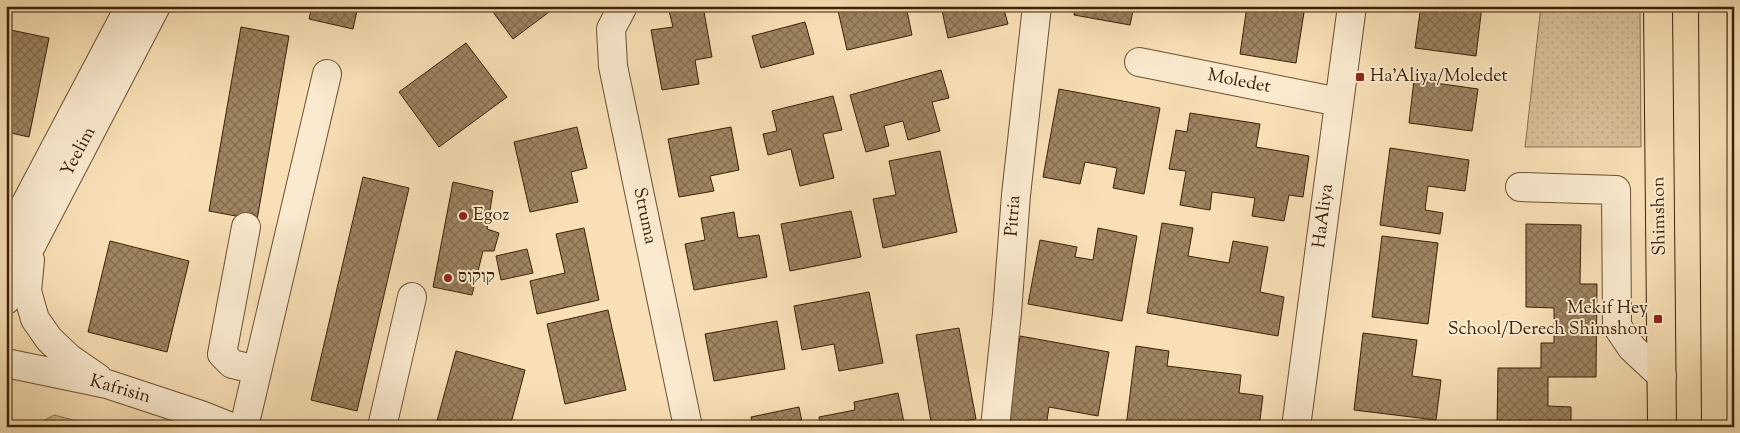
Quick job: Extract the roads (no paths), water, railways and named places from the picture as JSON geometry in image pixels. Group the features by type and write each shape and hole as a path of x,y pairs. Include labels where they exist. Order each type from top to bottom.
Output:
{"main road":[{"name":"Shimshon","path":"1658,6 1662,427"},
{"path":"1713,6 1716,427"}],"street":[{"name":"Yeelim","path":"6,238 130,6"},
{"name":"Yeelim","path":"6,300 32,243 156,6"},
{"name":"Struma","path":"623,6 611,29 613,66 688,427"},
{"name":"Pitria","path":"994,427 1007,313 1016,195 1037,6"},
{"name":"HaAliya","path":"1296,427 1352,6"},
{"name":"Moledet","path":"1139,62 1339,102"},
{"path":"244,427 327,74"},
{"path":"1520,187 1616,190 1617,326 1632,348 1662,376"},
{"path":"246,227 222,354 232,364 257,370"},
{"path":"32,243 27,291 35,319 49,339 69,358 107,384"},
{"path":"382,427 412,297"},
{"name":"Kafrisin","path":"6,363 107,384 201,415 231,427"}],"place":[{"name":"Ha'Aliya/Moledet","path":"1360,77"},
{"name":"Egoz","path":"463,216"},
{"name":"קוקוס","path":"448,278"},
{"name":"Mekif Hey School/Derech Shimshon","path":"1658,319"}]}
